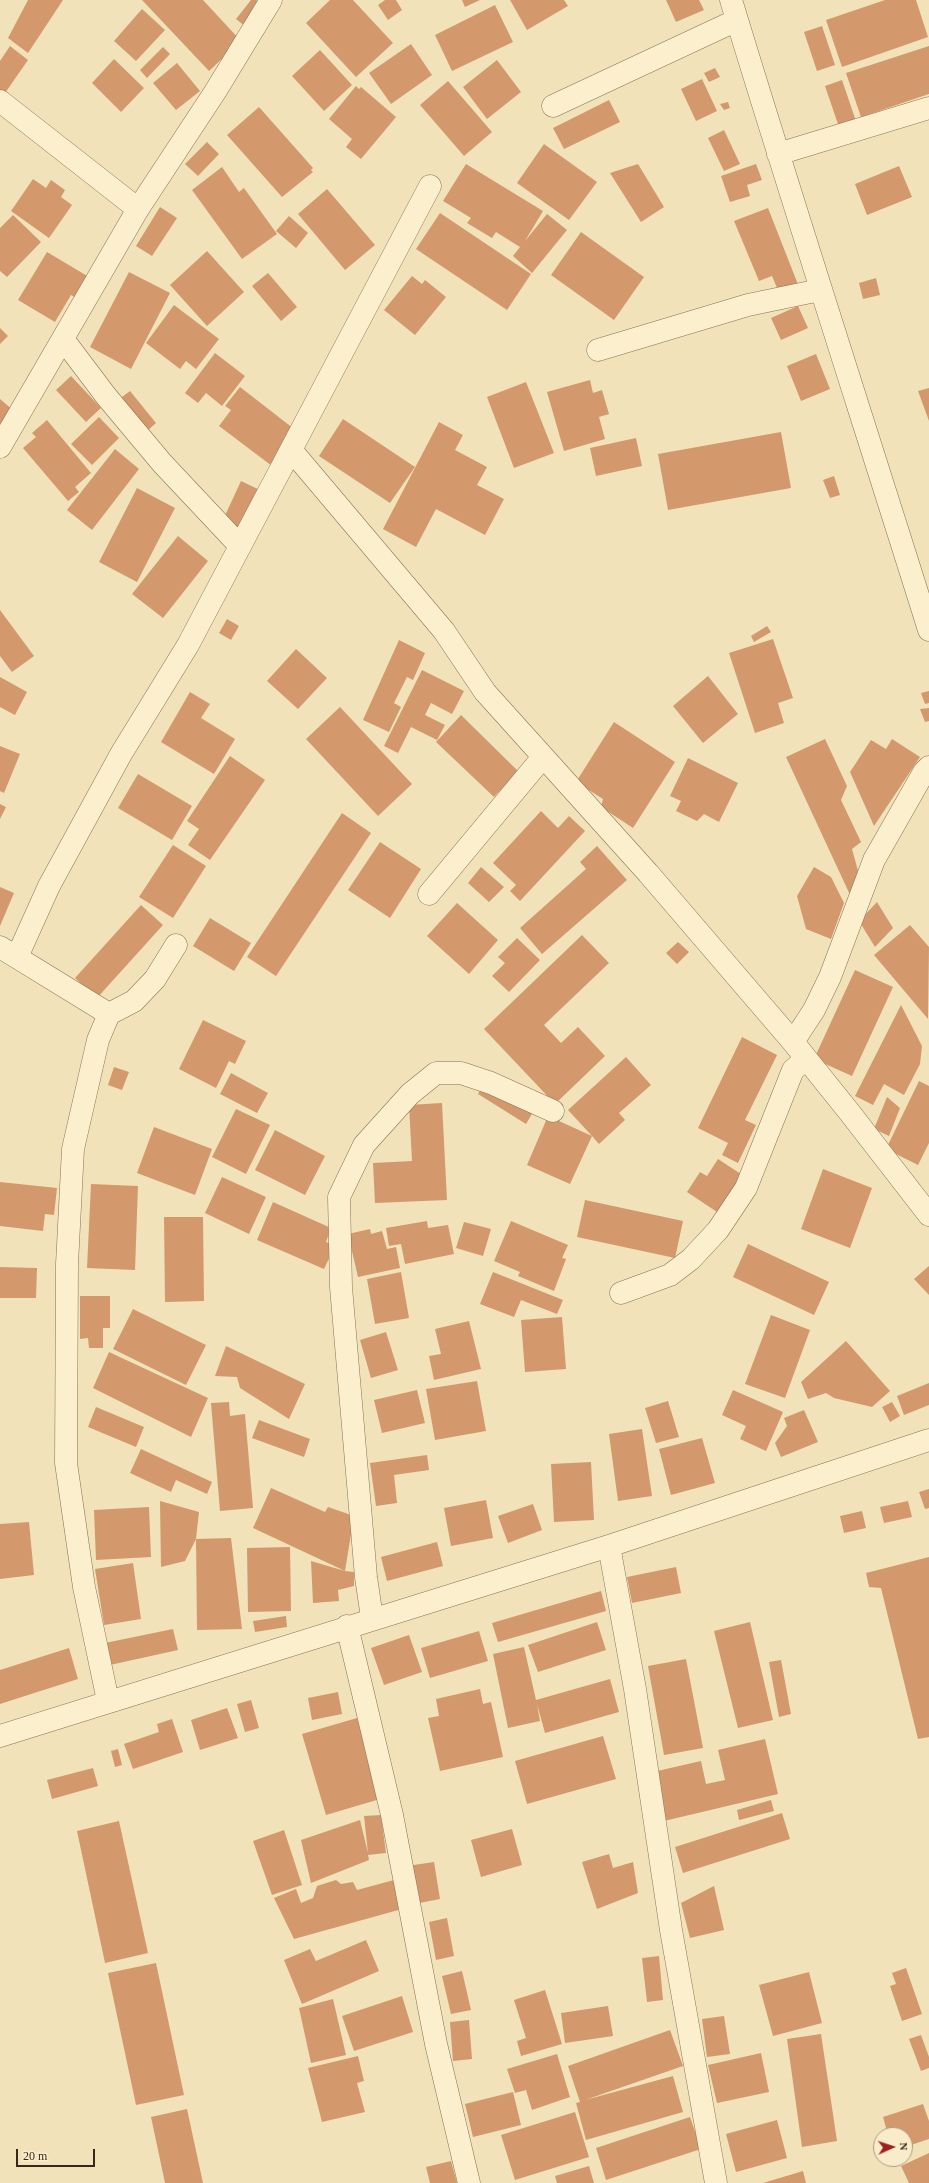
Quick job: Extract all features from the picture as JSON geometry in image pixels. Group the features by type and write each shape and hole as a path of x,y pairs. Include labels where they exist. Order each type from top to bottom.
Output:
{"street":[{"path":"0,447 138,209 215,92 271,0"},
{"path":"553,106 734,10 820,290 869,438 929,630"},
{"path":"0,101 138,209"},
{"path":"778,154 929,108"},
{"path":"109,1014 8,952 49,886 122,754 188,645 292,451 430,186"},
{"path":"598,350 748,305 820,290"},
{"path":"63,339 106,396 162,463 240,546"},
{"path":"292,451 444,631 485,692 648,873 850,1113 929,1215"},
{"path":"429,894 543,757"},
{"path":"621,1294 670,1275 691,1260 718,1230 746,1188 793,1070 814,1010 830,977 874,860 924,772 929,767"},
{"path":"108,1701 84,1587 66,1463 67,1264 73,1149 98,1040 109,1014 134,1001 155,979 176,945"},
{"path":"372,1618 366,1577 341,1287 339,1197 364,1145 410,1094 436,1073 462,1073 491,1083 553,1111"},
{"path":"0,1736 372,1618 609,1546 929,1440"},
{"path":"609,1546 635,1689 671,1930 716,2183"},
{"path":"347,1626 392,1814 436,2044 469,2183"}],"building":[{"path":"28,0 63,0 28,53 8,38"},
{"path":"142,0 203,0 241,41 209,71"},
{"path":"251,0 256,0 263,5 246,27 236,19"},
{"path":"330,0 353,0 393,43 356,77 306,23"},
{"path":"385,0 396,0 402,10 388,20 378,5"},
{"path":"462,0 480,0 465,7"},
{"path":"510,0 564,0 568,6 527,30"},
{"path":"666,0 699,0 704,10 676,22"},
{"path":"885,0 916,0 928,37 842,67 826,20"},
{"path":"495,5 513,42 452,71 435,35"},
{"path":"142,9 165,30 136,61 114,41"},
{"path":"822,26 835,65 817,71 804,32"},
{"path":"411,44 432,75 391,104 369,73"},
{"path":"10,46 28,60 3,96 0,93 0,61"},
{"path":"929,46 929,94 861,117 846,73"},
{"path":"163,47 170,54 147,78 140,70"},
{"path":"320,50 352,85 324,111 292,76"},
{"path":"114,59 144,88 121,112 92,83"},
{"path":"497,60 521,92 487,119 463,87"},
{"path":"177,63 200,91 176,110 153,83"},
{"path":"715,68 720,77 709,82 704,73"},
{"path":"702,79 717,111 696,121 681,89"},
{"path":"842,80 857,124 840,130 825,86"},
{"path":"448,81 492,132 464,156 420,105"},
{"path":"356,86 359,89 361,87 396,117 361,159 346,147 352,139 329,119"},
{"path":"609,100 620,122 564,149 553,128"},
{"path":"728,102 730,108 724,110 720,104"},
{"path":"259,107 313,168 311,170 313,172 282,197 227,135"},
{"path":"724,130 740,164 724,171 708,138"},
{"path":"207,142 219,154 198,176 185,164"},
{"path":"544,144 597,182 569,220 517,183"},
{"path":"466,164 543,211 525,241 547,214 567,230 532,273 513,256 520,247 496,232 492,238 467,223 471,218 443,201"},
{"path":"638,164 664,207 641,222 610,173"},
{"path":"756,164 762,180 747,185 750,196 730,202 721,176"},
{"path":"899,166 912,197 867,215 855,184"},
{"path":"222,167 239,192 244,188 277,234 242,259 192,190"},
{"path":"33,179 46,188 51,180 65,190 61,197 72,205 49,238 11,211"},
{"path":"327,189 375,245 345,270 298,214"},
{"path":"160,207 177,218 152,256 136,246"},
{"path":"768,208 799,287 780,295 772,276 759,281 734,221"},
{"path":"440,213 531,274 507,310 416,249"},
{"path":"13,215 41,242 7,277 0,271 0,228"},
{"path":"289,216 308,233 296,248 276,231"},
{"path":"581,232 644,277 614,320 551,275"},
{"path":"207,251 244,292 207,326 170,285"},
{"path":"47,252 89,277 76,298 71,295 55,322 18,300"},
{"path":"129,272 170,293 131,369 90,347"},
{"path":"268,273 297,307 281,321 252,286"},
{"path":"412,276 422,284 425,280 446,297 415,335 384,310"},
{"path":"876,278 880,295 863,299 859,283"},
{"path":"174,305 219,339 196,369 186,361 180,369 146,343"},
{"path":"798,306 808,328 781,340 771,318"},
{"path":"0,328 8,336 0,344"},
{"path":"215,353 245,376 222,406 206,393 198,403 185,393"},
{"path":"816,354 830,389 801,401 787,366"},
{"path":"71,376 101,408 86,422 56,390"},
{"path":"590,380 593,393 602,390 609,414 599,417 605,439 564,451 547,392"},
{"path":"526,382 554,453 514,468 487,397"},
{"path":"240,387 298,432 272,466 219,426 231,410 225,406"},
{"path":"929,388 929,421 918,391"},
{"path":"130,391 156,423 145,433 118,400"},
{"path":"0,399 14,411 3,425 0,423"},
{"path":"99,417 119,438 92,465 71,444"},
{"path":"343,419 415,467 390,503 319,456"},
{"path":"47,420 91,473 75,487 79,492 68,501 23,448 36,437 32,433"},
{"path":"439,422 463,435 455,450 487,467 477,485 504,499 485,535 436,509 416,547 383,529"},
{"path":"781,432 791,488 668,510 658,454"},
{"path":"636,438 642,466 596,476 590,448"},
{"path":"115,449 139,469 92,530 67,510"},
{"path":"834,476 840,495 830,498 823,480"},
{"path":"241,481 262,491 242,531 222,522"},
{"path":"137,488 175,508 137,582 99,562"},
{"path":"178,536 208,561 163,618 132,594"},
{"path":"0,610 34,656 12,672 0,656"},
{"path":"227,619 239,626 231,640 219,633"},
{"path":"767,626 771,632 754,642 751,636"},
{"path":"773,639 793,698 778,703 784,723 755,733 729,653"},
{"path":"399,640 425,653 413,680 407,677 394,703 401,707 389,732 363,720"},
{"path":"296,649 327,678 298,709 267,681"},
{"path":"422,670 464,691 452,714 431,703 425,715 445,725 437,740 411,727 398,753 384,746"},
{"path":"708,676 738,714 703,743 673,706"},
{"path":"0,677 27,692 15,715 0,707"},
{"path":"929,691 929,703 925,704 921,693"},
{"path":"190,692 210,704 201,718 235,739 214,774 161,742"},
{"path":"340,707 412,784 378,816 306,739"},
{"path":"929,708 929,721 925,722 920,709"},
{"path":"461,715 518,771 494,797 436,742"},
{"path":"614,722 675,762 633,828 601,807 603,799 576,782"},
{"path":"825,739 847,786 841,800 861,842 852,849 860,878 851,897 786,757"},
{"path":"892,739 920,757 874,826 850,772 871,740 886,749"},
{"path":"0,746 20,754 4,793 0,791"},
{"path":"230,756 265,780 210,860 188,845 199,829 187,821"},
{"path":"688,758 738,783 719,822 704,814 697,821 676,811 681,801 670,796"},
{"path":"138,774 192,806 172,840 118,808"},
{"path":"0,804 6,807 0,819"},
{"path":"541,811 558,828 569,816 585,831 520,901 510,891 516,885 493,863"},
{"path":"342,813 371,833 276,976 247,957"},
{"path":"380,842 421,869 390,918 348,890"},
{"path":"173,845 206,866 173,918 139,897"},
{"path":"597,846 627,880 542,954 520,928 586,869 580,862"},
{"path":"481,867 504,887 489,902 468,883"},
{"path":"814,867 831,877 844,903 831,939 806,929 797,896"},
{"path":"0,887 14,893 0,926"},
{"path":"877,902 893,928 875,947 859,921"},
{"path":"457,903 498,940 469,974 427,936"},
{"path":"141,905 163,925 97,998 75,978"},
{"path":"210,918 251,943 234,971 193,946"},
{"path":"910,925 929,947 928,1019 874,955"},
{"path":"582,935 609,963 544,1025 561,1043 578,1027 605,1056 555,1104 484,1029"},
{"path":"517,938 540,960 509,992 492,976 505,963 498,957"},
{"path":"678,942 689,952 677,964 666,953"},
{"path":"855,970 893,987 852,1076 814,1059"},
{"path":"901,1005 922,1046 920,1064 904,1095 884,1084 873,1105 855,1096"},
{"path":"203,1020 246,1041 235,1064 229,1061 216,1088 179,1069"},
{"path":"742,1037 777,1055 745,1120 756,1125 738,1163 722,1155 728,1143 698,1128"},
{"path":"626,1057 651,1085 619,1113 625,1120 599,1144 568,1110"},
{"path":"114,1067 129,1072 122,1090 108,1085"},
{"path":"491,1072 539,1102 526,1124 478,1094"},
{"path":"231,1073 268,1093 257,1113 220,1094"},
{"path":"919,1081 929,1086 929,1143 918,1165 886,1149"},
{"path":"887,1097 900,1108 889,1136 874,1129"},
{"path":"442,1103 447,1200 375,1203 373,1163 412,1161 409,1105"},
{"path":"236,1109 270,1125 246,1174 212,1157"},
{"path":"548,1116 592,1136 570,1184 527,1165"},
{"path":"154,1127 212,1149 195,1195 137,1173"},
{"path":"275,1130 325,1156 305,1195 255,1170"},
{"path":"718,1159 747,1178 723,1216 687,1192 700,1172 707,1176"},
{"path":"823,1169 872,1188 850,1248 801,1229"},
{"path":"222,1177 266,1197 249,1234 205,1213"},
{"path":"0,1182 57,1188 54,1215 45,1214 43,1231 0,1226"},
{"path":"91,1184 138,1186 135,1270 87,1268"},
{"path":"585,1200 683,1221 675,1258 577,1237"},
{"path":"273,1202 331,1228 326,1242 335,1246 324,1269 257,1240"},
{"path":"164,1217 203,1217 204,1301 165,1302"},
{"path":"427,1221 428,1228 448,1225 454,1254 405,1264 401,1244 389,1246 386,1228"},
{"path":"511,1221 568,1245 562,1258 566,1259 554,1291 518,1276 520,1272 494,1261"},
{"path":"464,1222 491,1229 483,1256 456,1248"},
{"path":"370,1229 371,1234 382,1231 387,1249 396,1247 400,1268 358,1277 348,1234"},
{"path":"748,1244 829,1282 814,1315 733,1277"},
{"path":"929,1266 929,1295 914,1279"},
{"path":"0,1267 37,1268 36,1298 0,1298"},
{"path":"401,1272 409,1318 375,1324 367,1279"},
{"path":"493,1272 563,1300 557,1314 521,1300 514,1317 480,1304"},
{"path":"80,1296 110,1296 110,1328 103,1328 103,1348 89,1348 88,1338 80,1339"},
{"path":"133,1309 206,1345 186,1385 113,1349"},
{"path":"771,1315 810,1330 785,1398 745,1384"},
{"path":"562,1317 566,1369 525,1372 521,1320"},
{"path":"469,1321 481,1369 434,1380 429,1356 441,1354 435,1329"},
{"path":"386,1332 398,1370 371,1378 360,1340"},
{"path":"846,1341 890,1391 872,1407 834,1398 826,1393 808,1399 801,1382"},
{"path":"226,1346 305,1384 289,1419 240,1388 237,1377 215,1376"},
{"path":"109,1352 208,1398 191,1437 93,1388"},
{"path":"477,1381 486,1431 435,1440 426,1389"},
{"path":"929,1383 929,1405 904,1415 897,1396"},
{"path":"417,1390 425,1423 382,1433 374,1400"},
{"path":"733,1390 783,1412 766,1451 740,1439 746,1426 722,1415"},
{"path":"668,1401 679,1437 656,1443 645,1408"},
{"path":"229,1402 230,1416 245,1414 253,1508 220,1511 211,1403"},
{"path":"892,1402 900,1416 890,1422 882,1407"},
{"path":"96,1407 144,1427 136,1447 88,1427"},
{"path":"804,1410 818,1442 781,1457 775,1443 787,1426 784,1418"},
{"path":"259,1420 310,1439 304,1457 252,1438"},
{"path":"642,1429 652,1496 618,1501 609,1434"},
{"path":"702,1438 715,1483 671,1495 659,1449"},
{"path":"141,1449 212,1482 207,1494 176,1480 171,1492 130,1473"},
{"path":"427,1455 429,1470 394,1475 397,1503 376,1506 370,1463"},
{"path":"591,1462 594,1520 554,1522 551,1464"},
{"path":"271,1488 325,1512 328,1507 354,1516 345,1571 253,1528"},
{"path":"929,1489 929,1508 925,1509 919,1492"},
{"path":"486,1500 493,1538 451,1546 444,1508"},
{"path":"160,1501 199,1512 196,1539 185,1561 161,1567"},
{"path":"908,1501 912,1517 884,1523 880,1507"},
{"path":"533,1504 542,1530 508,1543 498,1516"},
{"path":"149,1507 151,1557 96,1560 94,1510"},
{"path":"862,1511 866,1528 844,1533 840,1516"},
{"path":"29,1522 34,1575 0,1579 0,1524"},
{"path":"231,1538 242,1629 197,1630 196,1539"},
{"path":"437,1542 443,1566 387,1581 381,1557"},
{"path":"290,1547 291,1611 248,1612 247,1548"},
{"path":"929,1557 929,1737 918,1739 881,1588 869,1587 866,1573"},
{"path":"311,1561 345,1571 354,1572 354,1586 338,1590 339,1601 313,1603"},
{"path":"133,1563 141,1619 104,1625 95,1569"},
{"path":"676,1567 681,1593 632,1603 627,1577"},
{"path":"601,1591 606,1611 498,1642 492,1623"},
{"path":"286,1616 287,1627 255,1632 253,1621"},
{"path":"597,1622 606,1650 538,1672 528,1645"},
{"path":"750,1622 773,1720 738,1728 714,1631"},
{"path":"173,1629 178,1650 110,1665 105,1643"},
{"path":"479,1631 488,1661 430,1678 421,1648"},
{"path":"409,1635 422,1672 384,1685 371,1648"},
{"path":"524,1647 536,1700 610,1679 619,1712 545,1733 537,1704 540,1721 508,1728 493,1654"},
{"path":"69,1648 78,1679 0,1704 0,1670"},
{"path":"686,1659 703,1748 664,1755 648,1666"},
{"path":"781,1660 791,1714 779,1717 769,1662"},
{"path":"480,1689 483,1704 491,1702 503,1757 440,1771 428,1718 439,1716 436,1699"},
{"path":"338,1692 342,1714 312,1720 308,1698"},
{"path":"251,1700 259,1728 245,1732 237,1704"},
{"path":"227,1708 238,1738 200,1750 191,1720"},
{"path":"357,1718 380,1799 326,1815 302,1734"},
{"path":"172,1719 183,1752 133,1769 124,1744 159,1732 157,1724"},
{"path":"603,1736 616,1779 527,1804 515,1761"},
{"path":"765,1739 778,1794 664,1821 653,1772 701,1761 706,1784 725,1780 718,1750"},
{"path":"118,1749 122,1765 115,1767 111,1751"},
{"path":"93,1768 98,1786 52,1799 47,1780"},
{"path":"771,1800 774,1811 739,1820 737,1810"},
{"path":"782,1813 790,1839 683,1873 675,1847"},
{"path":"381,1815 386,1853 368,1855 369,1860 311,1883 301,1840 360,1820 368,1853 364,1816"},
{"path":"119,1821 148,1953 105,1963 77,1831"},
{"path":"512,1829 522,1865 481,1877 471,1840"},
{"path":"284,1830 302,1885 272,1895 253,1841"},
{"path":"609,1854 613,1868 633,1862 638,1893 597,1909 582,1862"},
{"path":"434,1862 440,1899 414,1904 407,1866"},
{"path":"336,1880 341,1884 353,1882 357,1890 394,1880 402,1909 294,1939 274,1898 296,1889 301,1903 313,1898 317,1886"},
{"path":"714,1886 724,1930 690,1938 681,1903"},
{"path":"447,1918 454,1956 436,1960 429,1922"},
{"path":"366,1940 379,1971 302,2004 284,1960 310,1949 316,1961"},
{"path":"659,1956 663,2000 647,2002 642,1958"},
{"path":"156,1963 184,2095 136,2105 108,1973"},
{"path":"906,1968 922,2014 902,2021 890,1986 896,1984 892,1973"},
{"path":"462,1971 471,2010 451,2014 442,1976"},
{"path":"809,1972 822,2023 773,2036 759,1985"},
{"path":"545,1990 562,2044 521,2056 517,2041 526,2038 514,2000"},
{"path":"402,1996 413,2032 354,2051 342,2016"},
{"path":"333,1999 346,2055 311,2063 299,2008"},
{"path":"608,2006 613,2036 565,2043 561,2013"},
{"path":"724,2016 730,2054 707,2057 702,2019"},
{"path":"469,2020 472,2059 453,2061 450,2022"},
{"path":"670,2030 683,2066 585,2100 673,2076 683,2112 586,2140 576,2103 580,2102 568,2066"},
{"path":"821,2034 837,2141 802,2147 787,2039"},
{"path":"921,2035 929,2057 929,2068 921,2071 909,2039"},
{"path":"761,2053 769,2092 717,2103 708,2065"},
{"path":"557,2054 570,2097 532,2110 526,2090 515,2093 507,2069"},
{"path":"358,2056 364,2081 357,2083 365,2112 322,2122 308,2068"},
{"path":"513,2092 521,2125 473,2137 465,2104"},
{"path":"923,2104 929,2121 929,2139 913,2144 913,2127 886,2127 883,2117"},
{"path":"187,2109 203,2183 165,2183 151,2117"},
{"path":"575,2112 589,2157 515,2180 501,2135"},
{"path":"690,2117 701,2149 606,2180 596,2148"},
{"path":"777,2120 787,2158 736,2172 726,2134"},
{"path":"929,2153 929,2183 909,2183 901,2167 913,2167 913,2160"},
{"path":"451,2161 457,2183 430,2183 426,2167"},
{"path":"589,2166 594,2183 557,2183 555,2176"},
{"path":"803,2171 806,2183 763,2183"}]}
